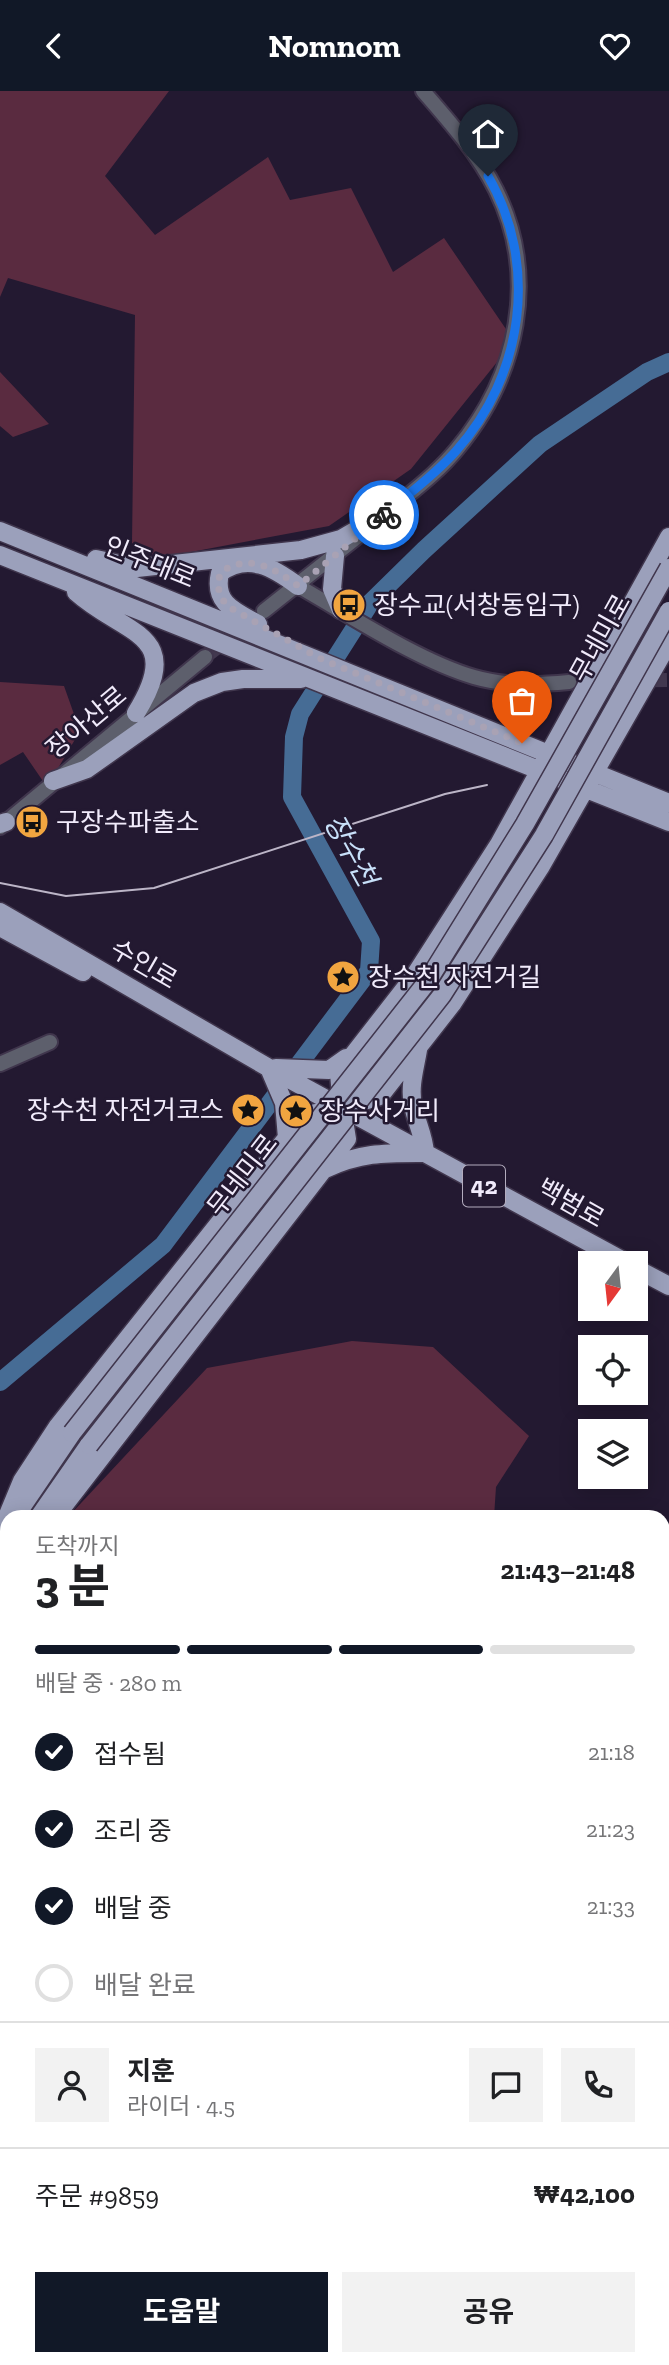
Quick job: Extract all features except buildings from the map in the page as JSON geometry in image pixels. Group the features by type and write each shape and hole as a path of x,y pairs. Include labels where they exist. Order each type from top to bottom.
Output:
{"main road":[{"path":"0,530 137,568 301,550 341,539 389,511"},
{"name":"인주대로","path":"0,530 319,658"},
{"path":"60,1510 347,1139 338,1073 414,978 499,844 669,537"},
{"name":"인주대로","path":"0,555 308,678 543,762"},
{"path":"335,556 332,589 345,612"},
{"path":"298,586 276,570 258,562 229,567 220,573 217,586 220,598 229,607 319,658 588,781 669,822"},
{"name":"무네미로","path":"20,1510 72,1433 427,982 512,846 669,568"},
{"path":"63,580 85,600 140,635 149,645 154,656 155,677 136,713"},
{"name":"무네미로","path":"44,1510 89,1445 442,995 544,835 669,611"},
{"path":"10,1510 22,1481 58,1426 287,1130 305,1115 342,1108 380,1096 419,1047 493,944 669,642"},
{"path":"53,781 87,769 194,693 243,679 308,678"},
{"path":"588,781 669,803"},
{"name":"수인로","path":"0,912 265,1065"},
{"name":"수인로","path":"0,927 342,1108"},
{"path":"322,1171 352,1157 370,1153 425,1153 424,1135 413,1107 412,1085 419,1047"},
{"path":"265,1065 329,1070 354,1053"},
{"path":"265,1065 284,1103 287,1130"},
{"name":"백범로","path":"342,1108 605,1251"},
{"path":"648,1275 669,1286"}],"street":[{"path":"264,611 389,511 457,450 484,411 501,380 514,341 520,299 512,233 496,191 479,161 423,91"},
{"path":"298,586 385,635 474,677 506,683 569,682"},
{"name":"장아산로","path":"2,824 205,657"},
{"path":"0,1064 50,1042"}],"shaded area":[{"path":"0,91 169,91 105,176 155,235 268,157 290,200 351,188 393,272 444,238 514,341 411,469 329,526 159,558 132,543 135,315 8,278 0,297"},
{"path":"0,372 49,424 13,437 0,426"},
{"path":"0,682 64,686 80,731 47,787 23,752 0,765"},
{"path":"352,1341 433,1347 529,1436 496,1487 494,1510 75,1510 207,1368"}],"waterway":[{"name":"장수천","path":"0,1382 163,1245 369,971 371,941 292,797 294,737 300,714 371,602 540,444 647,372 669,362"}],"tunnel":[{"path":"205,657 246,625"},
{"path":"569,682 669,680"}],"tram line":[{"path":"0,883 66,896 154,888 445,794 487,785"}],"way so far":[{"path":"384,515 298,586 276,570 258,562 241,563 220,573 217,586 220,598 229,607 319,658 522,743"}],"place":[{"name":"장수교(서창동입구)","path":"349,605"},
{"name":"구장수파출소","path":"32,822"},
{"name":"장수천 자전거길","path":"343,977"},
{"name":"장수천 자전거코스","path":"248,1110"},
{"name":"장수사거리","path":"296,1111"}],"route":[{"path":"384,515 457,450 484,411 501,380 514,341 520,299 519,270 512,233 488,176"}]}
